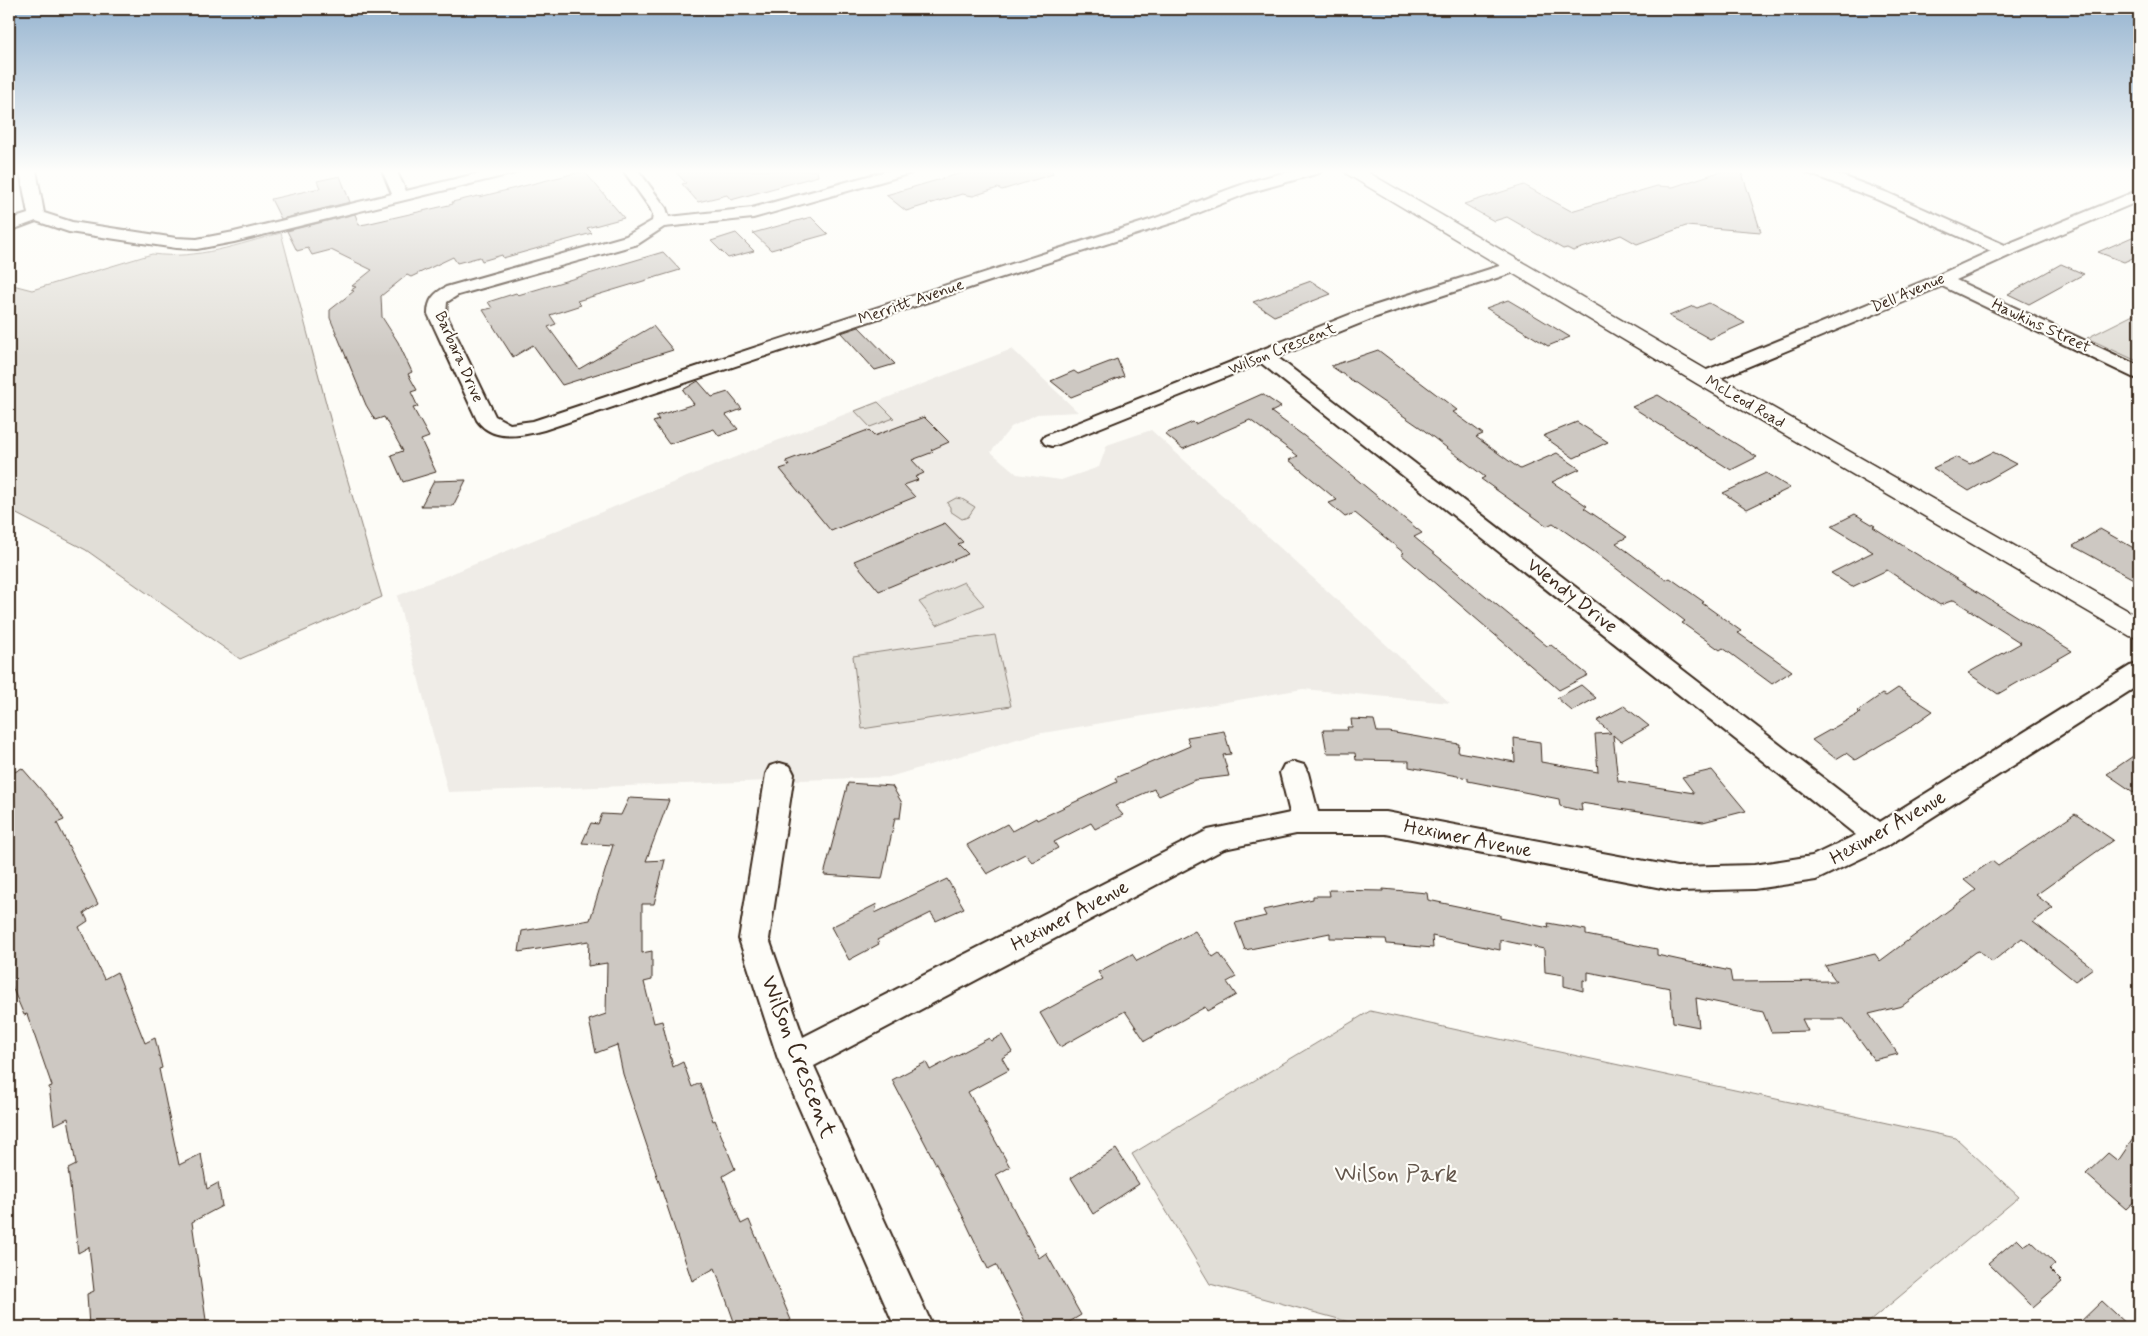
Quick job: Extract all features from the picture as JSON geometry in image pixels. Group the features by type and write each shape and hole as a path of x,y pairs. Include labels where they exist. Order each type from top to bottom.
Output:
{"main road":[{"name":"McLeod Road","path":"1458,232 1704,378 2139,629"}],"street":[{"path":"105,232 176,243 197,244 253,232"},
{"name":"Barbara Drive","path":"507,431 487,420 437,314 437,303 440,297 452,291 632,240 645,232"},
{"name":"Merritt Avenue","path":"507,431 537,426 891,315 1130,232"},
{"path":"1963,232 2004,251"},
{"name":"Dell Avenue","path":"1704,378 1942,280 2049,232"},
{"name":"Wilson Crescent","path":"1052,440 1370,313 1515,266"},
{"name":"Hawkins Street","path":"1942,280 2139,373"},
{"name":"Wendy Drive","path":"1264,356 1880,836"},
{"name":"Heximer Avenue","path":"794,1059 1218,838 1296,823 1386,823 1677,879 1754,878 1816,868 1880,836 2139,672"},
{"path":"1294,773 1307,823"},
{"name":"Wilson Crescent","path":"780,774 754,940 794,1059 914,1327"}],"shaded area":[{"path":"1012,349 1078,412 1037,414 1011,427 991,452 1017,474 1061,480 1099,467 1107,445 1151,430 1450,703 1303,689 1031,735 889,777 448,792 397,596 733,458"}],"green space":[{"path":"281,233 335,437 382,597 240,659 86,550 9,510 9,284 32,290 152,254 185,255 202,253"},
{"path":"2139,312 2139,362 2087,338"},
{"path":"878,402 894,418 870,427 855,411"},
{"path":"956,498 962,499 975,507 968,517 962,519 950,511 947,503"},
{"path":"964,582 984,605 937,625 919,602"},
{"path":"995,635 1011,706 862,729 853,656"},
{"name":"Wilson Park","path":"1370,1011 1956,1138 2019,1197 1863,1327 1368,1327 1210,1284 1132,1154"}],"building":[{"path":"288,232 592,233 503,258 502,255 482,261 480,257 457,263 453,257 411,277 407,275 381,296 382,317 398,342 412,372 408,374 417,390 411,392 418,407 413,408 429,437 421,440 436,472 403,482 391,455 403,451 384,417 375,420 366,405 330,318 330,310 354,291 351,290 356,287 352,286 372,270 331,250 312,255 308,248 297,251"},
{"path":"826,232 828,234 771,250 753,233"},
{"path":"1534,232 1669,232 1637,244 1621,235 1573,251 1567,248 1563,249"},
{"path":"736,233 754,251 728,258 711,241"},
{"path":"2139,234 2139,255 2124,262 2098,252"},
{"path":"663,252 680,270 577,301 581,305 550,315 556,324 548,327 579,369 653,326 673,350 562,385 533,345 513,357 483,310 492,308 488,302 516,293 518,295"},
{"path":"2061,264 2084,274 2029,304 2008,294"},
{"path":"1311,281 1331,294 1274,316 1253,302"},
{"path":"1508,300 1570,337 1548,346 1486,308"},
{"path":"1709,303 1745,323 1710,339 1669,316 1693,306 1697,308"},
{"path":"859,327 895,364 875,370 841,333"},
{"path":"1378,350 1457,410 1453,412 1483,434 1476,437 1520,469 1557,453 1580,469 1552,482 1587,506 1584,508 1627,537 1616,543 1666,580 1670,578 1704,602 1702,603 1741,631 1738,633 1792,671 1772,684 1723,648 1720,650 1682,623 1685,621 1596,553 1553,523 1547,526 1481,479 1485,477 1421,428 1331,366"},
{"path":"1117,359 1124,376 1071,397 1051,381 1074,371 1078,374"},
{"path":"698,381 712,397 728,392 742,409 726,415 738,429 719,436 714,429 669,444 653,422 659,420 656,416 694,404 683,390"},
{"path":"1262,394 1281,407 1271,412 1304,436 1422,533 1414,537 1547,646 1551,645 1588,675 1559,690 1401,554 1404,553 1355,513 1345,517 1329,503 1337,500 1289,460 1298,456 1250,420 1183,449 1165,434 1193,422 1195,424"},
{"path":"1658,395 1757,457 1731,470 1632,407"},
{"path":"924,417 949,442 931,450 933,452 912,460 924,473 915,477 918,480 904,485 915,497 831,531 780,469 789,466 786,461 868,430 874,436"},
{"path":"1577,422 1608,442 1574,458 1543,436"},
{"path":"1993,452 2016,464 1969,491 1933,468 1956,457 1970,464"},
{"path":"1766,473 1790,488 1747,509 1723,493"},
{"path":"466,480 453,506 421,506 434,481"},
{"path":"1855,514 2072,651 1998,694 1968,673 2021,643 1954,600 1940,605 1887,570 1852,587 1831,573 1873,552 1831,526"},
{"path":"945,523 963,542 958,544 968,554 879,591 854,561"},
{"path":"2100,529 2139,551 2139,582 2073,546"},
{"path":"1581,685 1596,698 1572,711 1557,698"},
{"path":"1898,688 1933,711 1906,730 1855,760 1846,753 1836,759 1812,740 1860,713 1858,711 1882,694 1886,696"},
{"path":"1624,706 1649,726 1621,742 1613,735 1618,781 1694,793 1682,777 1712,770 1746,811 1703,822 1581,803 1582,811 1560,806 1559,799 1468,781 1468,778 1409,767 1409,761 1356,760 1355,753 1327,753 1323,730 1348,730 1347,727 1352,727 1351,719 1374,720 1377,732 1389,732 1459,744 1458,752 1515,762 1514,738 1540,742 1541,762 1598,772 1595,734 1611,733 1597,721"},
{"path":"1224,731 1231,754 1223,755 1229,776 1195,780 1159,796 1154,789 1115,806 1123,815 1095,829 1091,823 1054,842 1058,848 1032,862 1025,854 987,874 967,845 1007,824 1012,831 1036,818 1037,820 1117,782 1115,778 1190,746 1187,737"},
{"path":"2139,752 2139,796 2107,774"},
{"path":"22,768 57,808 64,820 57,823 98,904 84,913 88,921 79,927 104,979 117,972 145,1043 155,1038 162,1068 159,1069 179,1165 201,1154 207,1189 218,1183 222,1206 192,1222 207,1327 89,1327 87,1294 94,1291 89,1247 78,1253 68,1169 76,1165 68,1118 54,1125 49,1087 52,1086 27,1014 24,1015 9,980 9,775"},
{"path":"848,783 892,786 902,803 900,818 895,818 882,879 824,875"},
{"path":"629,798 669,800 646,861 665,860 654,904 642,904 642,953 652,951 652,980 644,982 654,1023 662,1021 673,1067 683,1062 692,1087 700,1083 713,1121 715,1120 735,1169 723,1176 741,1224 749,1220 791,1320 779,1327 736,1327 715,1268 692,1281 623,1074 617,1045 596,1053 589,1020 606,1014 607,963 588,966 589,941 519,952 522,931 590,920 613,845 582,843 591,823 598,824 602,814 621,815"},
{"path":"2075,814 2113,840 2036,895 2053,908 2033,922 2093,968 2075,981 2022,938 1992,962 1979,951 1975,952 1902,1006 1869,1014 1898,1054 1874,1060 1844,1019 1802,1019 1808,1031 1771,1032 1763,1012 1696,998 1699,1027 1673,1022 1670,988 1588,972 1588,981 1583,980 1583,991 1564,986 1564,975 1545,972 1544,949 1500,940 1500,950 1432,936 1433,948 1387,944 1386,939 1330,938 1330,933 1245,950 1235,923 1266,916 1263,910 1313,899 1313,896 1330,896 1329,890 1383,891 1383,889 1427,893 1428,900 1500,915 1500,918 1549,928 1548,923 1586,930 1586,935 1657,949 1657,955 1730,971 1732,982 1836,981 1825,966 1875,954 1880,961 1976,890 1964,880 1992,861 1998,866"},
{"path":"947,879 964,908 936,921 931,913 877,940 879,944 849,960 831,927 877,904 875,913"},
{"path":"1195,931 1213,957 1219,953 1236,977 1227,982 1236,995 1207,1011 1205,1007 1145,1041 1125,1011 1060,1047 1040,1013 1103,979 1098,972 1132,954 1137,961"},
{"path":"1002,1035 1012,1052 1002,1058 1009,1070 968,1092 1010,1167 996,1175 1039,1258 1046,1253 1081,1315 1061,1327 1028,1327 996,1265 988,1269 959,1208 892,1080 926,1062 930,1070 989,1038 991,1041"},
{"path":"2139,1130 2139,1197 2126,1209 2086,1174 2108,1153 2118,1161"},
{"path":"1116,1149 1139,1184 1093,1214 1071,1178"},
{"path":"2017,1239 2024,1246 2031,1241 2055,1264 2049,1269 2062,1282 2033,1307 1988,1263"},
{"path":"2102,1301 2130,1327 2075,1327"}]}
